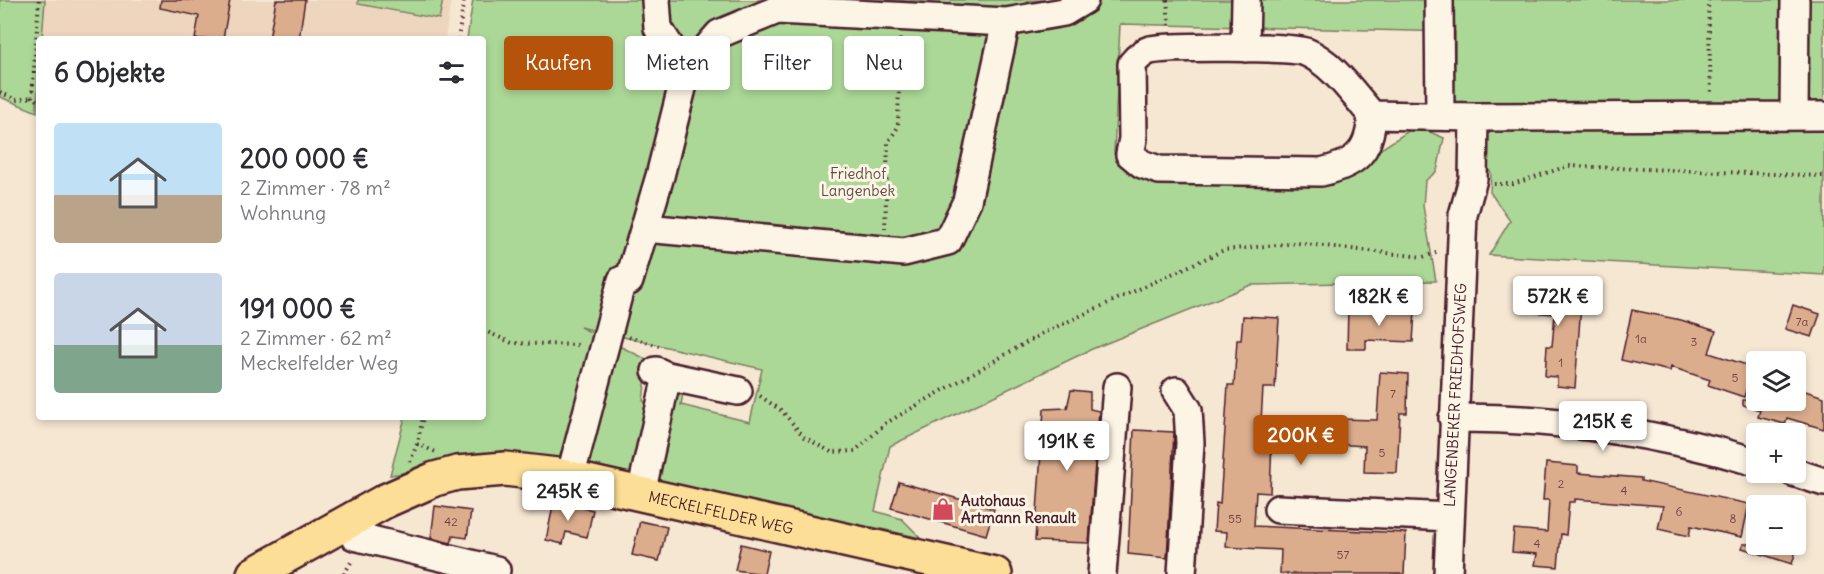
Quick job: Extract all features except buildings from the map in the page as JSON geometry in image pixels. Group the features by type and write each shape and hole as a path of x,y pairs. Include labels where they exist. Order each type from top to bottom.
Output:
{"main road":[{"name":"MECKELFELDER WEG","path":"254,574 400,494 435,479 490,470 522,469 640,493 995,574"}],"street":[{"path":"656,0 658,28 663,36"},
{"path":"717,36 777,10 1006,22 1064,12 1084,0"},
{"path":"1245,48 1246,0"},
{"path":"1439,0 1440,116"},
{"path":"1794,116 1795,0"},
{"path":"645,228 904,252 948,241 967,201 1006,22"},
{"path":"1245,48 1304,51 1318,58 1340,78 1372,115 1371,133 1361,153 1345,165 1321,172 1171,171 1142,164 1130,154 1133,139 1132,64 1150,50 1245,48"},
{"path":"570,478 622,280 629,281 681,90"},
{"path":"1372,115 1824,116"},
{"name":"LANGENBEKER FRIEDHOFSWEG","path":"1448,574 1463,215 1473,179 1474,117"},
{"path":"640,493 661,364 738,391"},
{"path":"1102,574 1117,387"},
{"path":"1176,391 1188,410 1190,443 1182,574"},
{"path":"1453,418 1481,417 1623,432 1746,460"},
{"path":"1806,476 1824,482"},
{"path":"1278,509 1450,517"},
{"path":"345,524 354,536 496,570"}],"path":[{"path":"36,36 39,0"},
{"path":"458,36 464,0"},
{"path":"1708,0 1712,116"},
{"path":"884,250 888,142 898,128 900,17"},
{"path":"32,97 36,42"},
{"path":"0,92 16,100 32,97 36,99"},
{"path":"1473,179 1494,184 1513,184 1568,166 1824,176"},
{"path":"738,391 764,398 782,411 804,437 831,452 855,451 886,423 1042,333 1224,250 1297,243 1424,257 1462,244"},
{"path":"486,331 512,343 607,340 661,364"},
{"path":"400,494 417,444 422,420"}],"shaded area":[{"path":"45,0 451,0 445,36 42,36"}],"green space":[{"path":"0,0 45,0 42,36 36,36 36,112 0,97"},
{"path":"358,0 443,0 439,19 358,4"},
{"name":"Friedhof Langenbek","path":"473,0 1824,0 1824,275 1489,255 1510,221 1490,192 1491,173 1483,160 1489,132 1495,128 1454,106 1455,32 1120,24 1114,154 1128,145 1173,167 1369,157 1416,126 1444,138 1437,171 1425,181 1423,206 1436,281 1251,285 1092,349 890,446 875,511 902,519 921,538 872,527 870,534 654,487 676,387 684,388 681,405 750,422 762,369 580,327 648,360 643,401 652,404 638,485 444,467 390,475 404,420 486,420 486,36 467,36"}],"place":[{"name":"Autohaus Artmann Renault","path":"943,509"}]}
